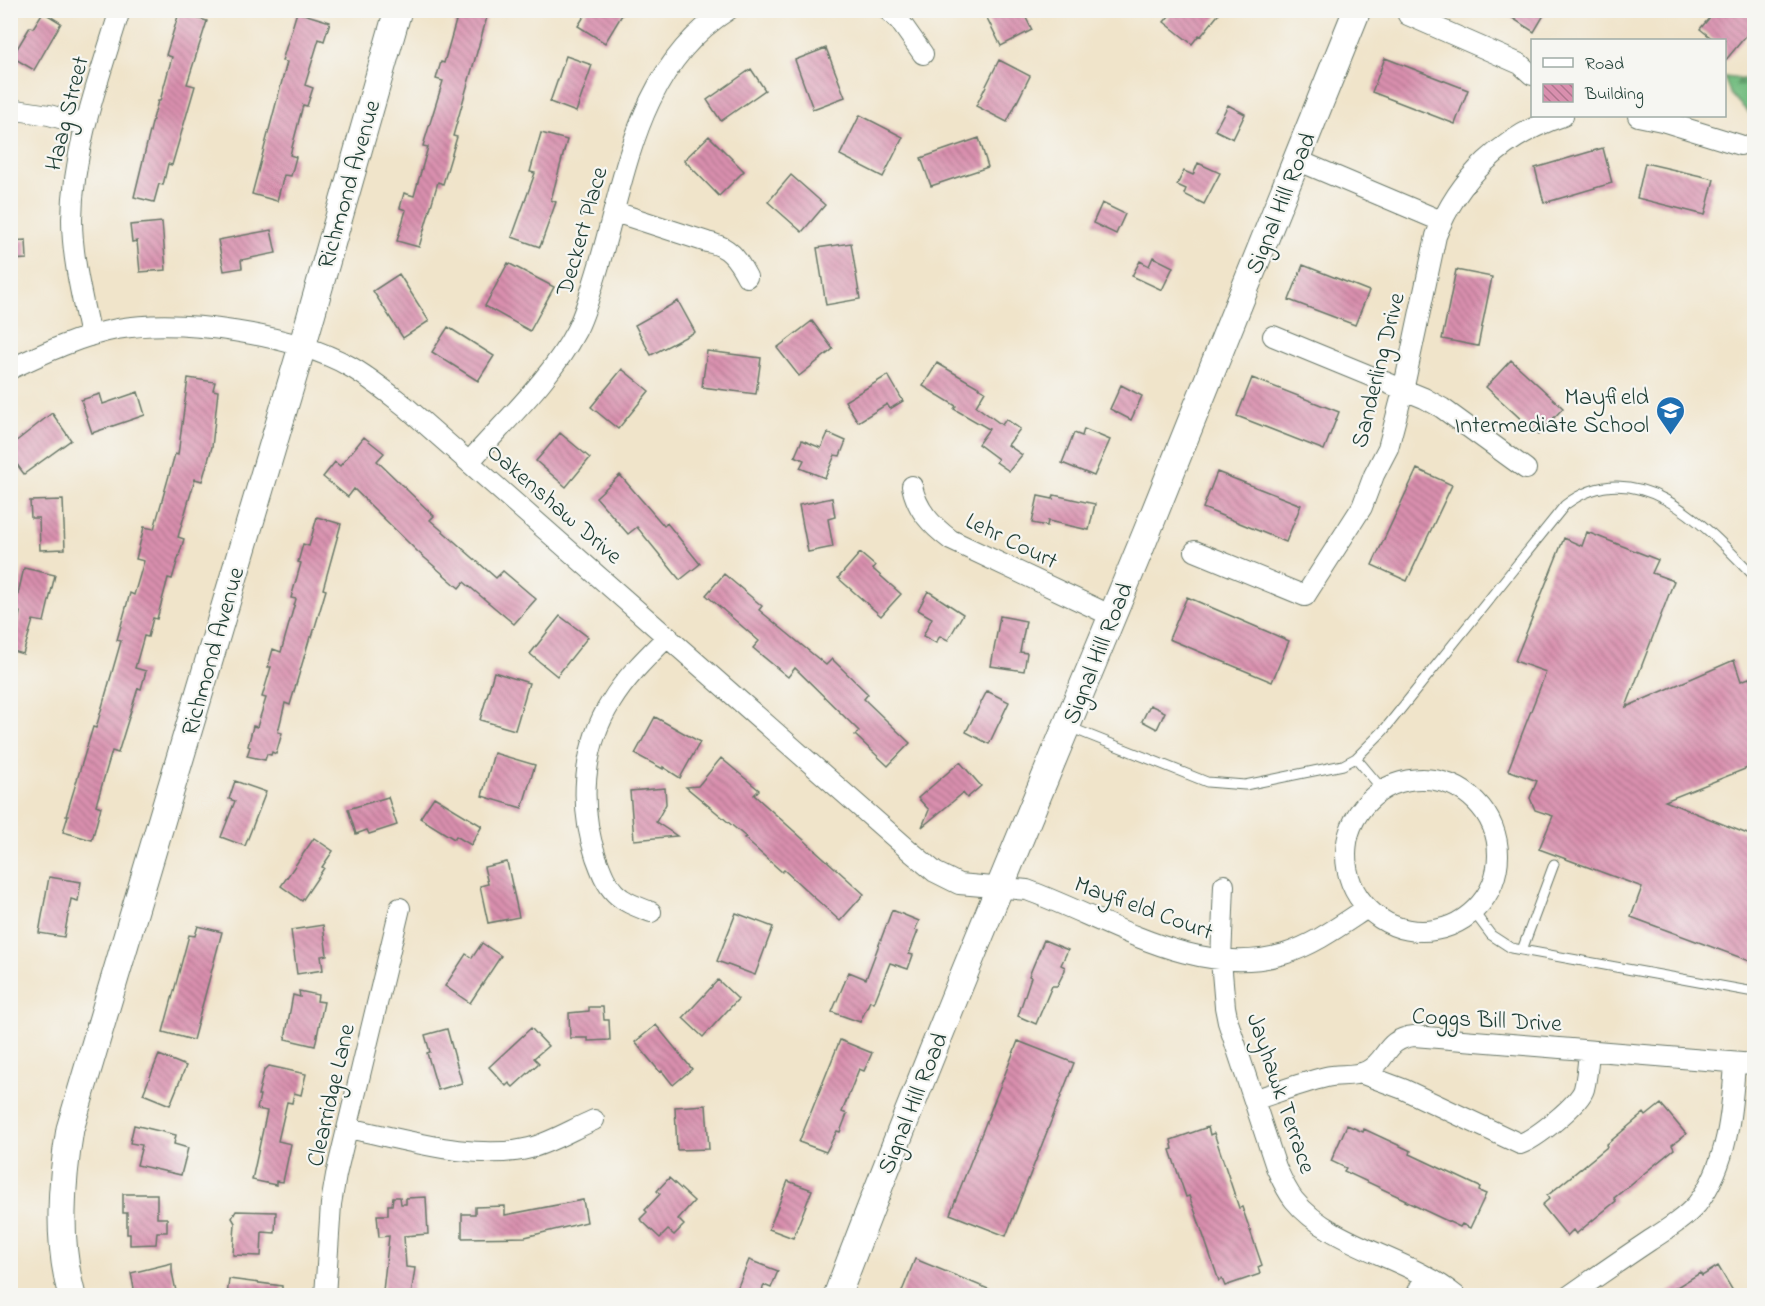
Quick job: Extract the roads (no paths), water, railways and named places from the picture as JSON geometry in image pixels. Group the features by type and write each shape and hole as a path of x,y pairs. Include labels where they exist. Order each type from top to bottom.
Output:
{"main road":[{"name":"Richmond Avenue","path":"72,1296 63,1248 61,1208 63,1168 70,1129 302,347 398,10"},
{"name":"Signal Hill Road","path":"837,1296 879,1184 1357,10"}],"street":[{"name":"Haag Street","path":"90,336 75,259 72,220 74,181 85,125 120,10"},
{"name":"Deckert Place","path":"470,461 538,384 562,354 577,330 615,212 628,159 647,105 675,58 695,36 729,10"},
{"path":"888,10 899,20 924,54"},
{"path":"1408,15 1520,64 1531,73"},
{"path":"10,109 49,115 85,125"},
{"name":"Sanderling Drive","path":"1195,551 1305,596 1362,507 1374,475 1388,448 1403,391 1436,236 1442,221 1464,183 1483,163 1527,131 1555,117"},
{"path":"1643,117 1740,145"},
{"path":"1297,160 1442,221"},
{"path":"615,212 719,244 730,250 747,277"},
{"name":"Oakenshaw Drive","path":"10,369 90,336 117,329 148,326 203,327 267,338 302,347 334,359 374,382 470,461 935,872 959,884 1000,886"},
{"path":"1273,336 1424,398 1442,408 1526,469"},
{"name":"Lehr Court","path":"912,486 915,499 925,516 935,528 951,540 1112,616"},
{"path":"651,912 626,902 604,879 586,818 585,795 587,766 592,745 610,703 630,675 668,636"},
{"path":"1421,779 1438,780 1457,787 1471,797 1485,812 1492,827 1497,848 1497,866 1485,897 1473,911 1446,927 1424,931 1404,929 1383,920 1367,908 1354,890 1347,870 1346,851 1350,830 1358,814 1372,798 1383,790 1401,782 1421,779"},
{"name":"Jayhawk Terrace","path":"1224,885 1221,960 1228,1022 1276,1167 1293,1199 1325,1227 1425,1276 1456,1296"},
{"name":"Mayfield Court","path":"1000,886 1035,894 1176,951 1221,960 1283,955 1324,936 1367,908"},
{"name":"Clearridge Lane","path":"325,1296 331,1204 400,908"},
{"name":"Coggs Bill Drive","path":"1254,1100 1328,1076 1369,1070 1377,1064 1392,1044 1404,1037 1414,1036 1755,1064"},
{"name":"Coggs Bill Drive","path":"1360,1073 1403,1089 1520,1144 1573,1107 1580,1098 1584,1090 1589,1051"},
{"path":"1569,1296 1678,1221 1697,1203 1718,1165 1724,1144 1733,1096 1735,1063"},
{"path":"348,1128 464,1151 492,1153 531,1147 594,1120"},
{"path":"1416,1296 1425,1276"}],"lane":[{"path":"1067,726 1208,782 1227,785 1245,785 1343,765 1356,758 1384,730 1565,505 1589,490 1618,486 1636,487 1654,492 1696,520 1755,576"},
{"path":"1356,758 1383,790"},
{"path":"1522,950 1554,864"},
{"path":"1473,911 1491,935 1511,948 1755,992"}],"place":[{"name":"Mayfield Intermediate School","path":"1670,436"}]}
